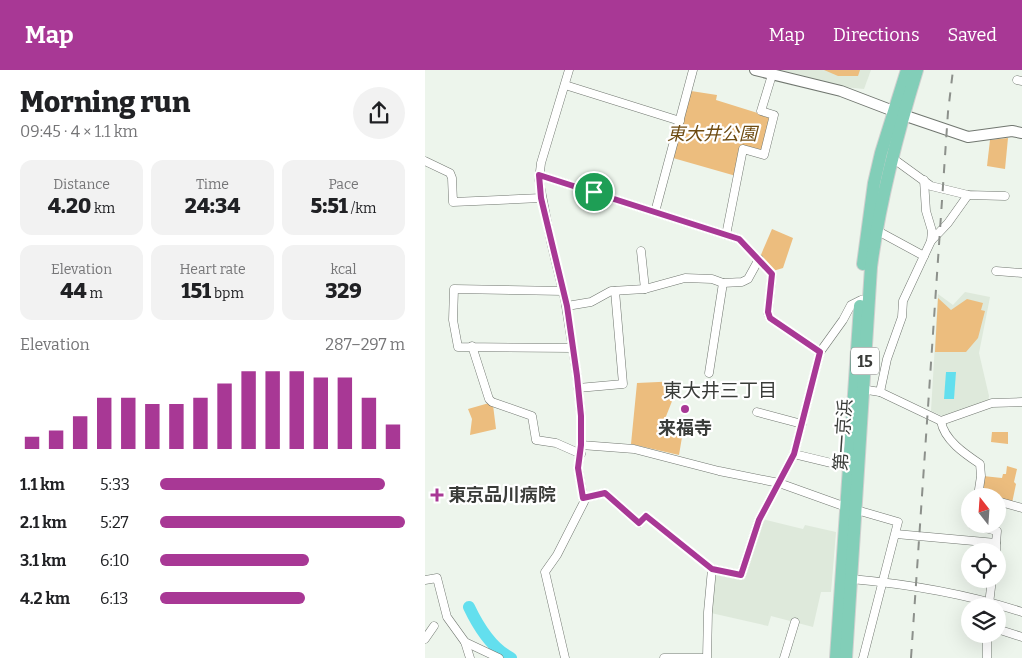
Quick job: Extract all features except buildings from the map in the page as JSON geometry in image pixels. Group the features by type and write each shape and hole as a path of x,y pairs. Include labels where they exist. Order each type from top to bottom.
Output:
{"highway":[{"name":"第一京浜","path":"846,658 851,579 848,467 876,230 907,70"},
{"name":"第一京浜","path":"836,658 850,508 866,238 874,183 899,113 917,70"}],"street":[{"path":"565,658 545,572 557,555 584,502 578,468 581,445 578,388 567,306 541,198 539,175 569,70"},
{"path":"655,212 693,70"},
{"path":"755,70 841,91 968,137 1012,131 1022,133"},
{"path":"726,235 743,149 764,155 774,115 761,111 772,75"},
{"path":"565,85 680,122"},
{"path":"891,157 931,186 968,195 1005,196"},
{"path":"425,160 450,173 453,202 541,198"},
{"path":"539,175 739,239 772,274 768,312 770,318 820,352"},
{"path":"924,180 927,211 932,231 931,241"},
{"path":"880,392 887,359 902,317 903,301 931,241 948,223 968,195"},
{"path":"876,230 924,256"},
{"path":"641,250 645,289"},
{"path":"567,306 591,302 611,291 645,289 685,278 713,279 723,283 742,282 748,279 759,259"},
{"path":"996,271 1022,274"},
{"path":"709,373 723,283"},
{"path":"563,291 454,289 453,320 458,347 573,348"},
{"path":"578,388 623,384 615,291"},
{"path":"583,498 605,493 639,523 646,516 712,569 741,575 759,520 794,454 820,352 843,320 851,305 861,300"},
{"path":"472,346 489,399 492,402 532,416 536,440 556,443 581,454"},
{"path":"858,389 880,392 941,421 992,403 1022,402"},
{"path":"757,412 802,424"},
{"path":"941,421 942,428 951,440 980,464 980,488"},
{"path":"581,445 634,449 719,471 779,483 850,508 898,522 863,658"},
{"path":"794,454 848,467"},
{"path":"1006,504 1022,508"},
{"path":"896,534 965,543"},
{"path":"664,658 707,658 708,612 712,569"},
{"path":"425,580 437,578 447,617 465,642 470,658"},
{"path":"851,579 883,582 961,598"},
{"path":"1006,608 1022,612"},
{"path":"784,658 795,622"},
{"path":"425,639 434,626"},
{"path":"1006,633 1022,637"},
{"path":"465,642 499,658"},
{"path":"987,643 987,658"}],"shaded area":[{"path":"773,70 871,70 864,89 843,87"},
{"path":"965,292 990,297 979,353 989,396 988,402 945,417 931,411 938,294 953,305"},
{"path":"762,519 803,529 805,525 836,532 831,592 821,592 813,627 771,616 768,626 711,613 715,572 743,578"}],"green space":[{"path":"824,70 860,70 858,76 838,76"},
{"name":"東大井公園","path":"691,91 717,95 716,100 770,117 763,151 742,146 736,176 673,158"},
{"path":"1008,138 1005,169 987,166 990,140"},
{"path":"772,229 793,238 783,268 773,271 760,257"},
{"path":"938,298 951,310 967,299 983,303 981,310 985,311 978,338 966,352 935,352"},
{"path":"680,381 661,429 682,437 679,455 631,444 637,383"},
{"path":"489,403 493,405 496,429 470,435 472,419 468,409"},
{"path":"992,432 1008,432 1008,444 991,442"},
{"path":"1007,466 1017,469 1012,503 1006,501 1006,488 982,488 983,476 1002,478 1003,474 1006,474"}],"water":[{"path":"946,372 956,372 954,399 944,399"}],"waterway":[{"path":"469,607 481,629 491,642 511,658"}],"railway":[{"path":"911,658 948,112 953,70"}],"place":[{"name":"来福寺","path":"685,409"},
{"name":"東京品川病院","path":"437,495"}],"district":[{"name":"東大井三丁目","path":"720,390"}],"route":[{"path":"539,175 594,192 739,239 772,274 768,312 770,318 820,352 794,454 759,520 741,575 712,569 646,516 639,523 605,493 583,498 578,468 581,454 581,416 577,376 567,306 541,198 539,175"}]}
